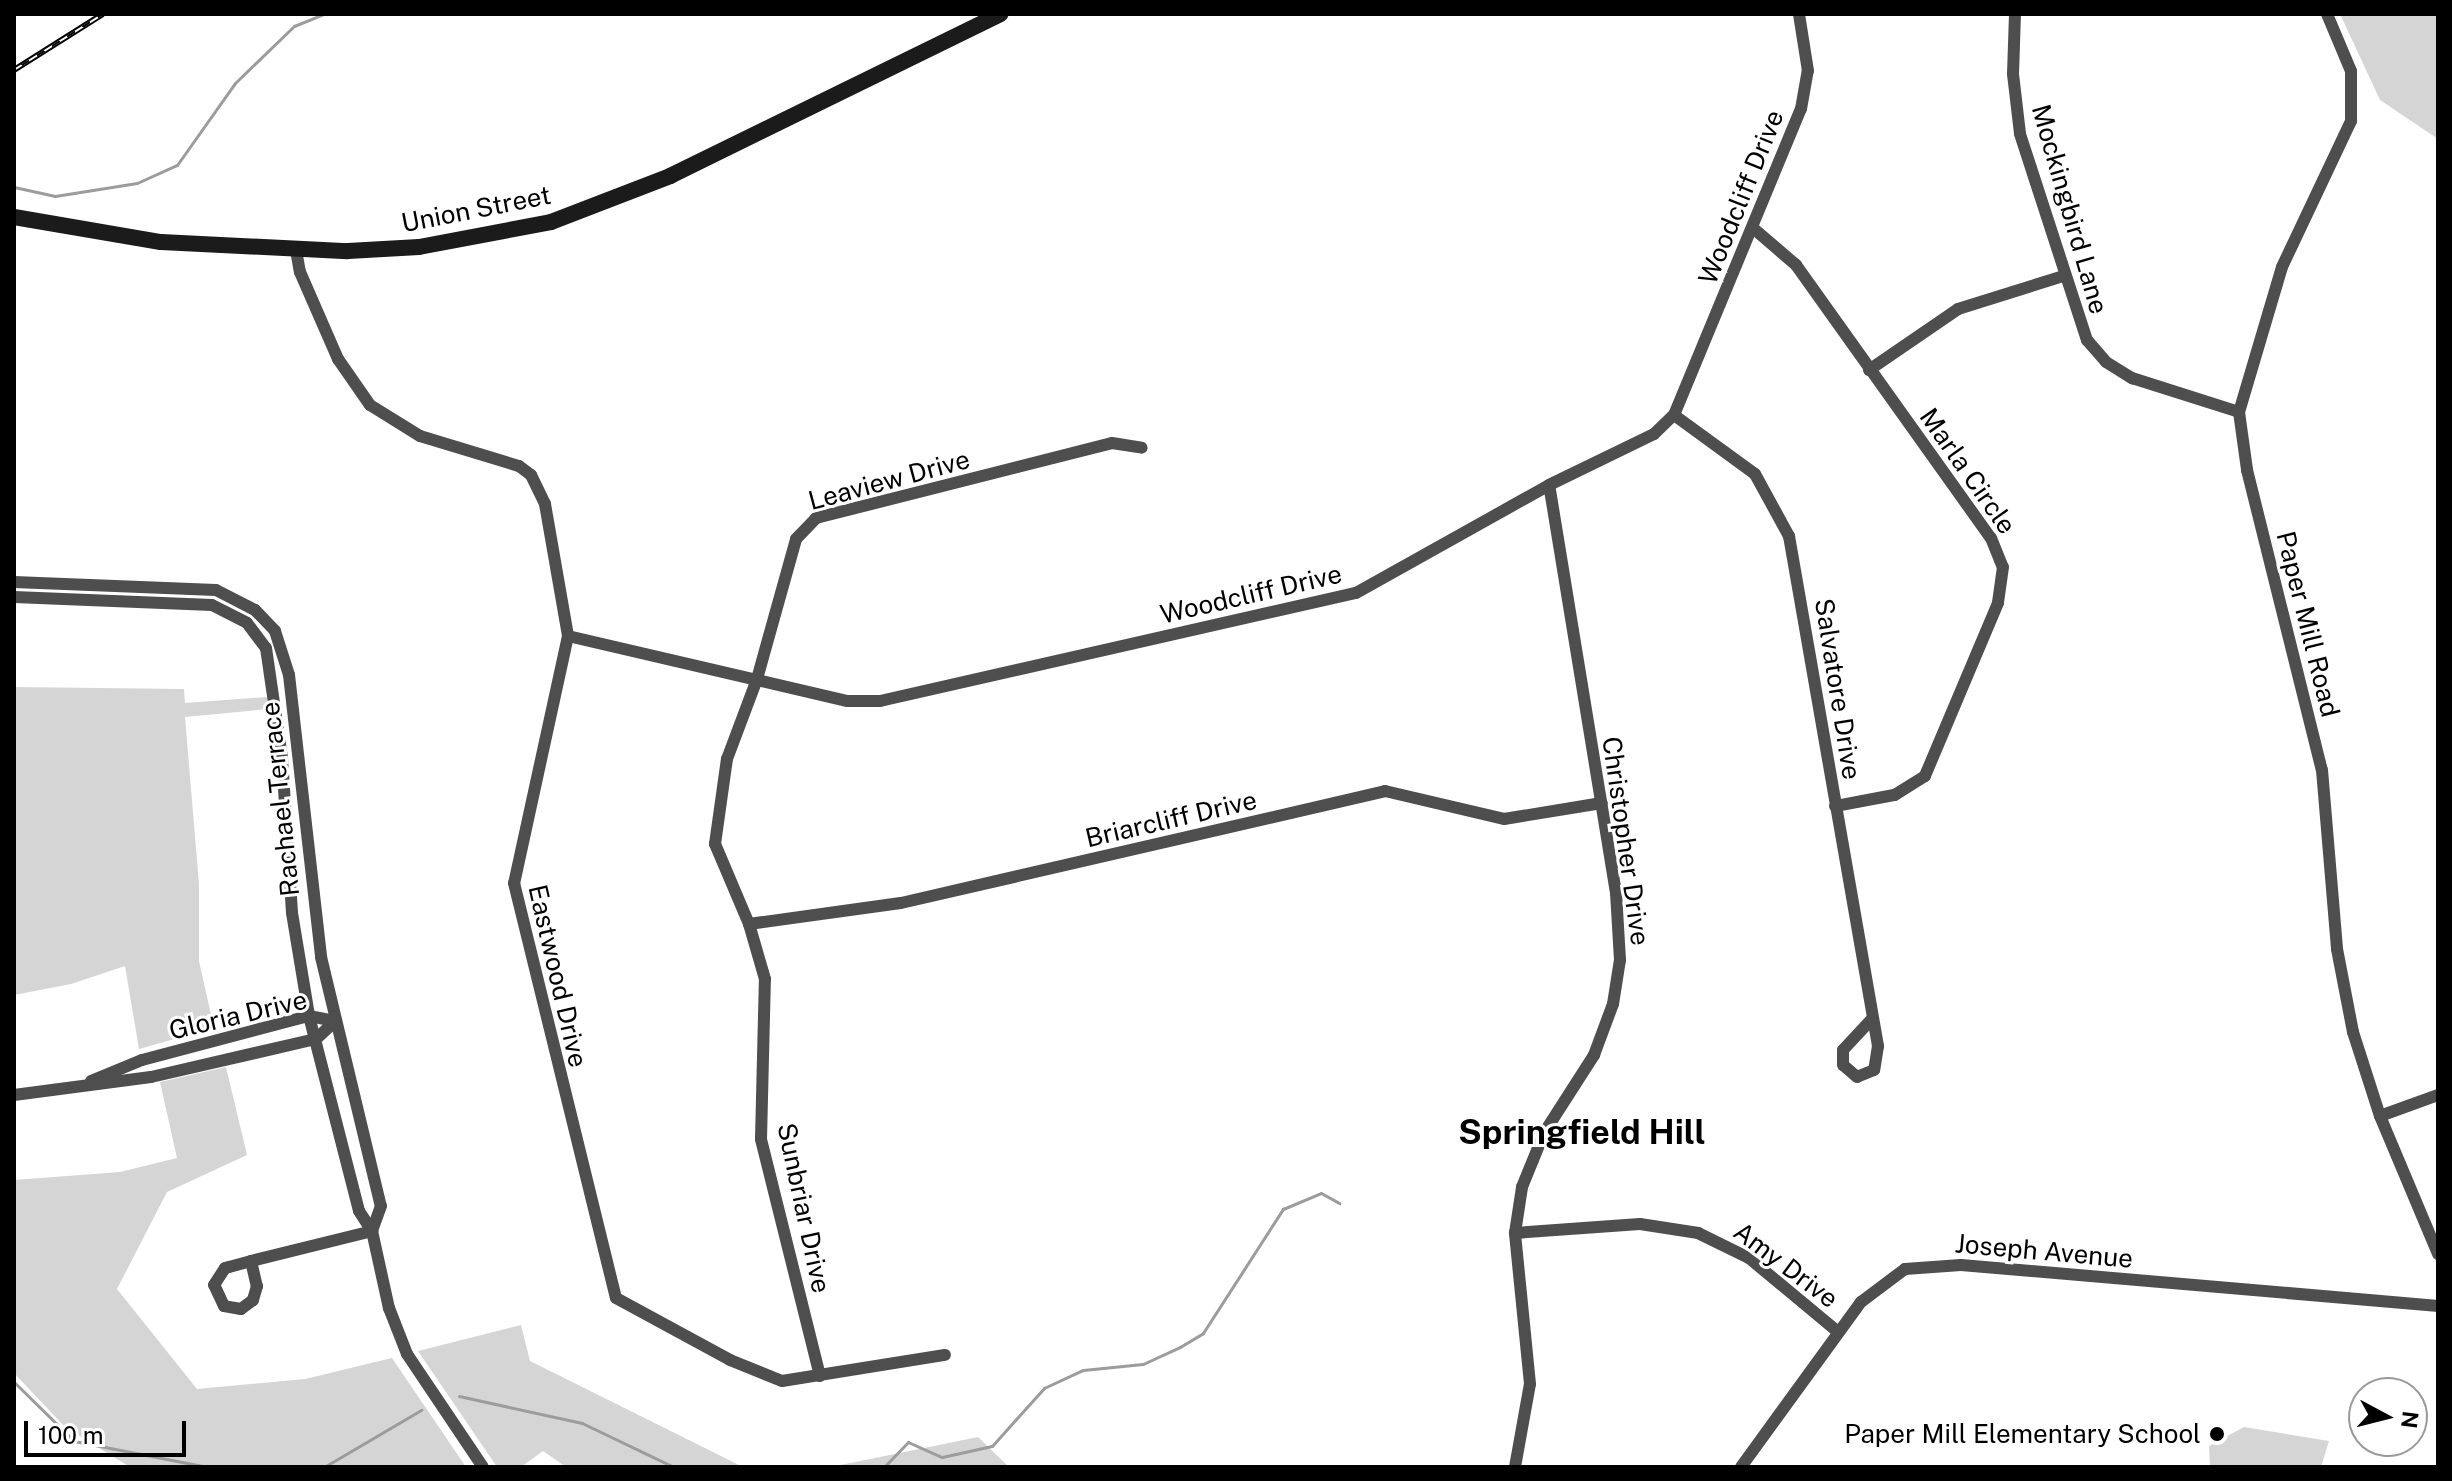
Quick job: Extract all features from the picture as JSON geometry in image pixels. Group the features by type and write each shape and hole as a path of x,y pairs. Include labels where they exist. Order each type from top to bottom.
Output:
{"main road":[{"name":"Union Street","path":"14,217 161,242 296,250 419,247 551,222 670,176 1000,14"}],"street":[{"name":"Woodcliff Drive","path":"568,636 848,701 880,701 1356,593 1549,485 1654,434 1674,415 1753,228 1804,96 1807,58 1799,14"},
{"name":"Mockingbird Lane","path":"2015,14 2013,74 2018,121 2082,332 2106,362 2140,381 2239,412"},
{"name":"Paper Mill Road","path":"2327,14 2351,71 2351,121 2282,267 2239,412 2247,470 2322,770 2337,949 2353,1032 2380,1116 2438,1254"},
{"name":"Marla Circle","path":"1753,228 1788,255 1991,538 2001,558 2003,585 1925,776 1894,795 1835,806"},
{"name":"Eastwood Drive","path":"296,250 333,347 370,405 420,436 505,459 531,475 545,504 568,636 514,883 610,1285 616,1298 751,1371 782,1381 945,1355"},
{"path":"1869,370 1958,309 2063,276"},
{"name":"Salvatore Drive","path":"1674,415 1744,463 1784,520 1871,1020"},
{"name":"Leaview Drive","path":"757,679 796,539 809,520 1112,443 1142,448"},
{"name":"Christopher Drive","path":"1515,1467 1530,1384 1515,1233 1522,1187 1536,1149 1586,1071 1613,1004 1619,923 1549,485"},
{"name":"Rachael Terrace","path":"14,582 216,590 255,610 275,631 289,675 313,898 335,1021 381,1206 372,1231"},
{"name":"Rachael Terrace","path":"14,597 212,605 237,615 257,635 273,673 290,897 309,1016 359,1211 372,1231 384,1291 403,1346 483,1467"},
{"name":"Sunbriar Drive","path":"757,679 727,759 715,844 749,924 765,979 761,1139 820,1376"},
{"name":"Briarcliff Drive","path":"749,924 928,897 1385,791 1504,819 1602,803"},
{"name":"Gloria Drive","path":"73,1089 142,1060 309,1016 335,1021"},
{"name":"Gloria Drive","path":"14,1095 151,1077 316,1039 335,1021"},
{"path":"2380,1116 2438,1095"},
{"name":"Amy Drive","path":"1515,1233 1640,1224 1698,1233 1749,1258 1838,1332"},
{"path":"251,1261 372,1231"},
{"name":"Joseph Avenue","path":"1741,1467 1838,1332 1873,1289 1895,1273 1928,1264 2438,1306"}],"shaded area":[{"path":"2340,14 2438,14 2438,139 2380,100"},
{"path":"14,687 184,689 185,703 267,697 268,709 185,717 199,884 199,961 214,1028 139,1049 125,966 71,984 14,995"},
{"path":"226,1067 247,1155 167,1192 117,1289 197,1389 305,1379 392,1358 466,1467 130,1467 65,1427 14,1373 14,1180 120,1172 177,1158 160,1082"},
{"path":"521,1325 530,1361 743,1467 566,1467 543,1451 521,1467 497,1467 418,1351"},
{"path":"2244,1427 2329,1441 2321,1467 2210,1467 2209,1446"},
{"path":"978,1437 1009,1467 830,1467 870,1459"}],"waterway":[{"path":"14,187 55,196 137,183 177,165 235,83 294,26 323,14"},
{"path":"884,1467 908,1442 942,1457 992,1446 1044,1388 1083,1370 1143,1364 1180,1347 1203,1333 1283,1209 1321,1193 1339,1203"},
{"path":"14,1382 74,1441 208,1467"},
{"path":"459,1396 582,1423 674,1467"},
{"path":"324,1467 421,1410"}],"railway":[{"path":"14,70 103,14"}],"place":[{"name":"Paper Mill Elementary School","path":"2217,1434"}],"district":[{"name":"Springfield Hill","path":"1582,1133"}]}
